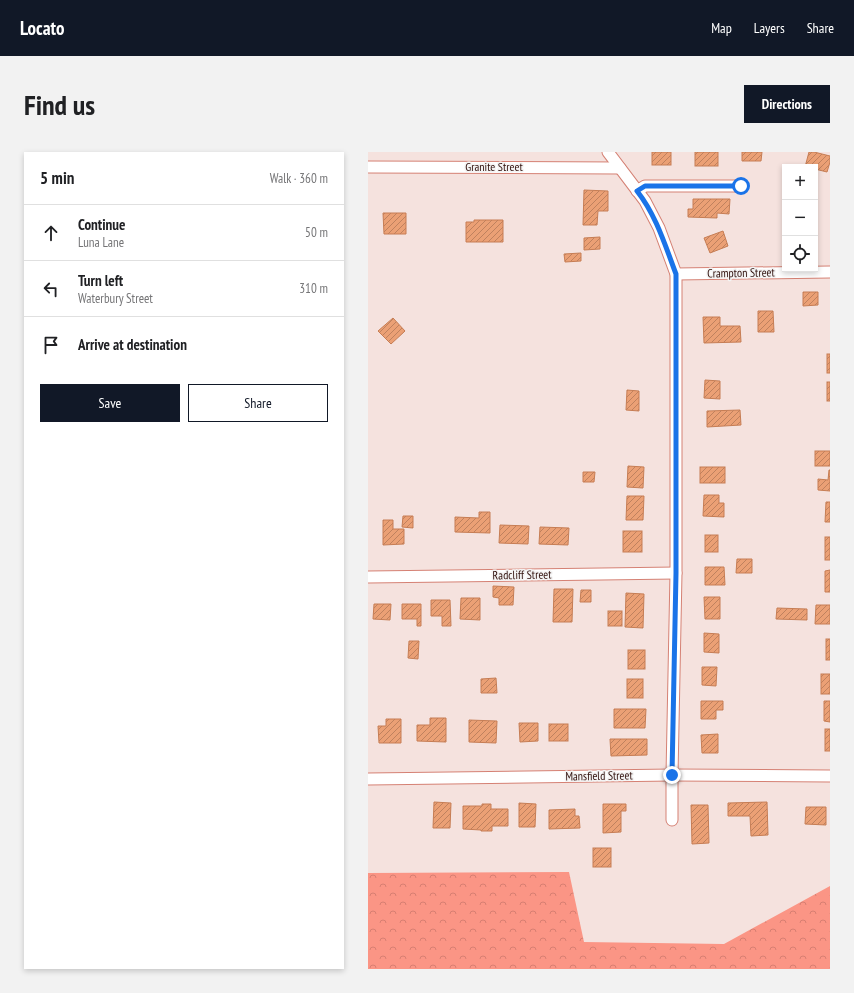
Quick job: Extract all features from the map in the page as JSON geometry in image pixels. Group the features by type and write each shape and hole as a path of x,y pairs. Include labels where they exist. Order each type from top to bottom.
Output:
{"street":[{"path":"608,152 645,201 658,228 676,274 676,573 672,820"},
{"name":"Granite Street","path":"368,167 620,168"},
{"path":"637,191 645,186 741,186"},
{"name":"Crampton Street","path":"676,274 830,272"},
{"name":"Radcliff Street","path":"368,578 676,573"},
{"name":"Mansfield Street","path":"368,779 672,775 830,776"}],"green space":[{"path":"569,872 584,942 724,944 830,886 830,969 368,969 368,873"}],"building":[{"path":"652,152 671,152 671,165 652,165"},
{"path":"695,152 718,152 718,166 695,166"},
{"path":"742,152 762,152 761,161 742,161"},
{"path":"809,152 830,156 827,172 818,170 818,164 806,164"},
{"path":"584,190 608,191 608,211 598,211 597,225 583,225"},
{"path":"693,199 730,199 729,214 717,213 717,218 688,217 688,209 693,209"},
{"path":"383,213 406,213 406,234 384,234"},
{"path":"474,220 503,220 503,242 466,242 466,222 474,222"},
{"path":"723,231 728,246 710,253 704,238"},
{"path":"600,237 600,249 584,250 584,238"},
{"path":"581,253 581,261 565,262 564,254"},
{"path":"803,292 818,292 818,305 803,306"},
{"path":"758,311 773,311 774,332 758,332"},
{"path":"703,317 720,317 720,326 740,326 741,342 704,343"},
{"path":"393,318 405,331 391,344 378,331"},
{"path":"827,354 830,354 830,373 827,373"},
{"path":"705,380 720,381 720,399 704,398"},
{"path":"827,382 830,382 830,401 827,401"},
{"path":"627,390 639,391 639,411 626,410"},
{"path":"740,410 741,425 707,427 707,411"},
{"path":"815,451 830,451 830,466 815,466"},
{"path":"628,466 644,467 643,488 627,487"},
{"path":"700,467 725,467 725,483 700,483"},
{"path":"829,470 830,491 818,490 818,479 828,480"},
{"path":"583,472 595,472 594,482 583,482"},
{"path":"704,495 719,495 719,503 724,503 724,517 703,516"},
{"path":"627,496 644,496 643,520 626,520"},
{"path":"826,502 830,502 830,522 825,522"},
{"path":"479,512 490,512 490,533 455,532 455,517 479,518"},
{"path":"403,516 413,516 413,528 402,527"},
{"path":"383,520 393,520 393,529 404,529 404,544 383,545"},
{"path":"500,525 529,526 528,544 499,543"},
{"path":"540,527 569,528 568,545 539,544"},
{"path":"623,531 642,531 642,552 623,552"},
{"path":"705,535 718,535 718,552 705,552"},
{"path":"825,537 830,537 830,560 825,560"},
{"path":"737,559 752,559 752,573 736,573"},
{"path":"705,567 724,567 725,585 705,585"},
{"path":"830,570 830,592 825,592 825,571"},
{"path":"493,586 514,587 513,605 499,605 499,598 493,597"},
{"path":"554,589 573,589 572,622 553,622"},
{"path":"581,590 591,590 591,602 580,602"},
{"path":"626,593 644,594 643,628 625,627"},
{"path":"704,597 720,597 720,619 705,619"},
{"path":"461,598 480,598 480,620 460,619"},
{"path":"431,600 450,600 451,626 442,626 442,616 431,616"},
{"path":"374,604 391,604 390,620 373,619"},
{"path":"402,604 421,604 421,626 417,626 417,619 402,619"},
{"path":"816,605 830,605 830,624 815,624"},
{"path":"777,608 807,609 807,620 776,619"},
{"path":"608,611 622,611 622,626 608,626"},
{"path":"704,633 719,634 719,653 704,652"},
{"path":"826,639 830,639 830,660 826,660"},
{"path":"409,641 419,641 418,659 408,658"},
{"path":"628,650 645,650 645,669 628,669"},
{"path":"702,667 717,667 716,686 702,685"},
{"path":"821,674 830,674 830,694 821,694"},
{"path":"496,678 497,693 481,693 481,679"},
{"path":"627,679 643,679 643,698 627,698"},
{"path":"701,701 723,701 723,710 716,710 716,719 701,719"},
{"path":"824,701 830,701 830,722 824,721"},
{"path":"614,709 646,709 645,728 614,728"},
{"path":"430,718 446,718 446,742 417,741 417,725 430,725"},
{"path":"386,719 401,719 401,743 379,743 378,726 386,726"},
{"path":"469,720 497,721 496,743 469,742"},
{"path":"519,723 538,723 538,741 520,742"},
{"path":"549,724 568,724 568,741 549,741"},
{"path":"825,729 830,729 830,751 825,751"},
{"path":"718,734 718,753 702,753 701,735"},
{"path":"610,739 647,739 647,755 611,756"},
{"path":"434,802 451,803 450,828 433,828"},
{"path":"767,802 768,835 751,836 750,816 728,816 728,803"},
{"path":"519,803 536,804 535,827 519,827"},
{"path":"482,804 491,804 491,809 508,809 508,826 492,826 492,831 463,829 463,806 482,806"},
{"path":"603,804 626,804 626,811 621,811 621,832 603,833"},
{"path":"691,805 708,805 709,843 692,844"},
{"path":"806,807 826,807 826,825 805,824"},
{"path":"575,809 575,816 579,816 580,828 549,829 549,810"},
{"path":"593,848 611,848 611,867 593,867"}],"route":[{"path":"672,775 676,573 676,274 658,228 645,201 637,191 645,186 741,186"}]}
